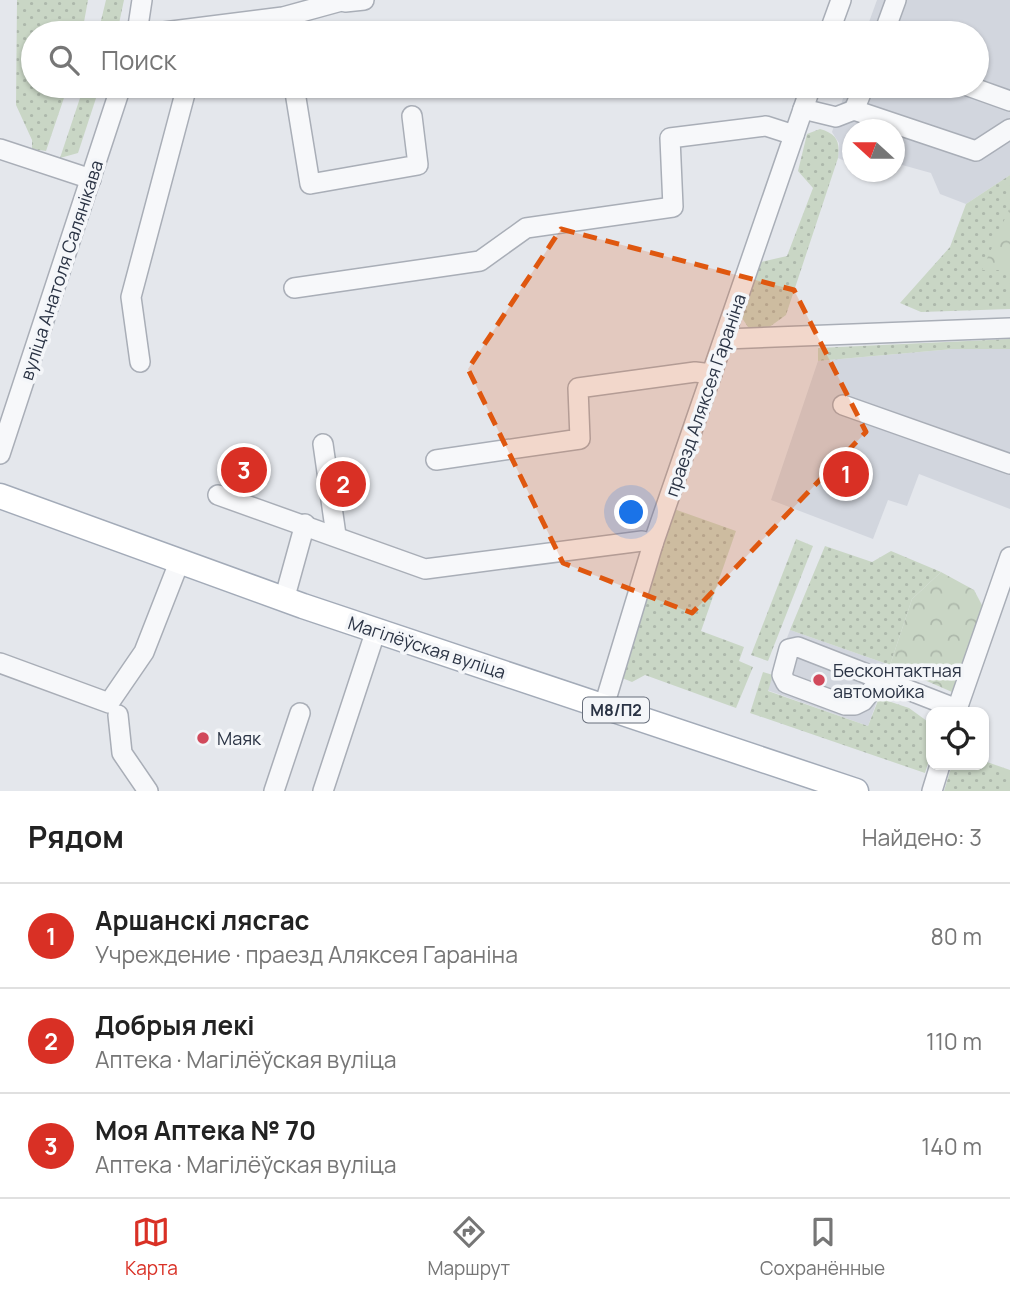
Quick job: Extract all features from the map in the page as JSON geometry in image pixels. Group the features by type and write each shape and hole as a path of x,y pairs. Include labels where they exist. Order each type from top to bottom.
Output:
{"main road":[{"name":"Магілёўская вуліца","path":"0,496 284,600 843,789"}],"street":[{"path":"139,21 142,0"},
{"path":"833,21 841,0"},
{"path":"888,21 896,0"},
{"path":"295,21 351,1"},
{"path":"989,94 1010,101"},
{"name":"вуліца Анатоля Салянікава","path":"0,454 117,98"},
{"path":"140,362 131,297 184,98"},
{"path":"296,98 310,184 418,165 412,116"},
{"name":"праезд Аляксея Гараніна","path":"604,706 653,544 807,98"},
{"path":"854,110 859,98"},
{"path":"803,109 836,117 854,110 976,151 1010,129"},
{"path":"294,288 480,261 526,228 673,207 670,138 766,125 794,135"},
{"path":"0,149 91,179"},
{"path":"725,339 1010,328"},
{"path":"436,460 580,439 578,387 695,372 712,374"},
{"path":"843,405 1010,464"},
{"path":"323,444 336,535"},
{"path":"218,495 425,569 642,541 653,544"},
{"path":"284,600 305,524"},
{"path":"957,707 1010,557"},
{"path":"148,791 122,753 121,713 180,560"},
{"path":"323,791 376,630"},
{"path":"881,679 863,701 845,705 786,683 782,675 789,649 798,646 881,679 947,707"},
{"path":"0,663 121,713"},
{"path":"274,791 300,713"},
{"path":"932,791 938,770"}],"highlighted area":[{"path":"561,229 794,290 866,432 692,613 563,563 468,369"}],"shaded area":[{"path":"877,0 1010,0 1010,175 966,204 940,194 931,173 905,166 905,119 842,119 842,160 838,158 839,143 832,132 843,98 989,98 989,21 869,21"},
{"path":"953,349 1010,349 1010,509 919,474 907,506 888,500 873,539 771,500 818,361"},
{"path":"790,630 890,665 868,726 767,690"}],"green space":[{"path":"17,0 88,0 84,21 21,21 21,98 64,98 46,151 32,149 32,140 16,105"},
{"path":"106,0 124,0 120,21 101,21"},
{"path":"80,98 96,98 78,153 60,158"},
{"path":"820,129 836,139 838,158 786,315 768,328 748,327 742,318 761,262 787,256 813,188 798,171 807,134"},
{"path":"1010,175 1010,309 921,312 900,303 950,247 966,204"},
{"path":"1010,207 1010,270 982,270"},
{"path":"1010,339 1010,349 953,349 818,361 818,348"},
{"path":"674,509 736,531 701,631 744,647 739,661 753,667 736,708 645,675 632,682 622,678"},
{"path":"796,539 813,546 768,661 751,655"},
{"path":"825,546 872,562 891,551 941,572 912,599 890,665 790,630"},
{"path":"941,572 974,590 983,607 952,692 890,665 912,599"},
{"path":"763,672 773,675 768,691 868,726 879,698 909,708 926,720 925,773 750,713"},
{"path":"989,763 1010,770 1010,791 944,791 950,770 989,770"}],"place":[{"name":"Моя Аптека № 70","path":"244,470"},
{"name":"Аршанскі лясгас","path":"846,474"},
{"name":"Добрыя лекі","path":"343,484"},
{"name":"Бесконтактная автомойка","path":"819,680"},
{"name":"Маяк","path":"203,738"}]}
